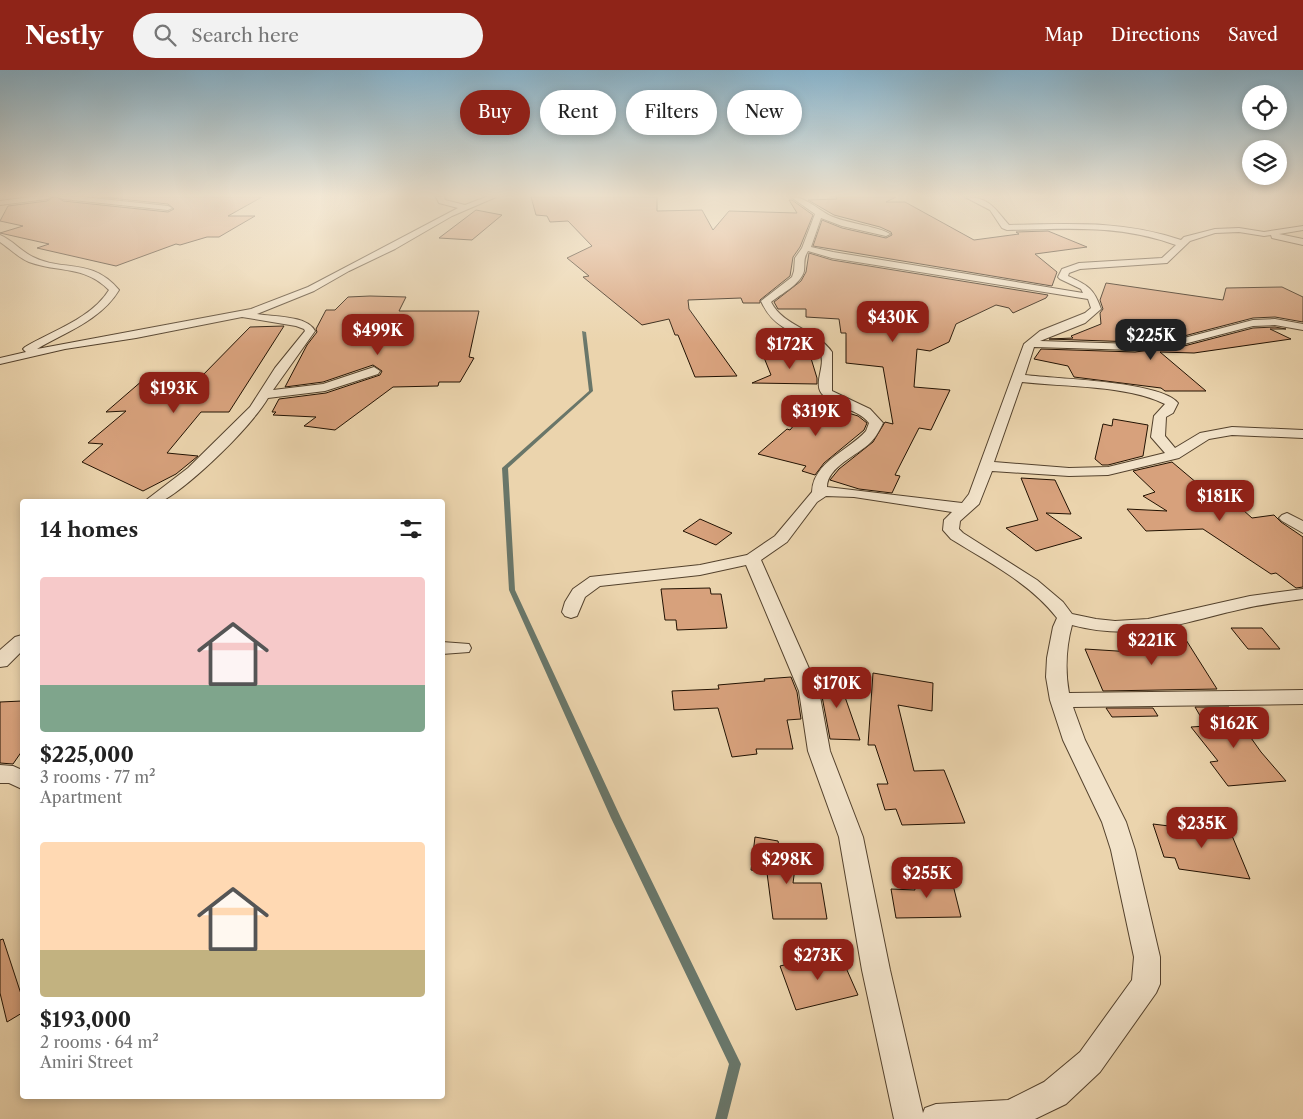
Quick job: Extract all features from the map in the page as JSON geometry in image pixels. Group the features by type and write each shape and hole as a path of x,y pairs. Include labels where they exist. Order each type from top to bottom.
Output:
{"street":[{"path":"11,246 30,259 46,264 83,269 108,284 114,290 112,297 98,308 15,357"},
{"path":"0,361 254,312 311,289 346,269 394,246"},
{"path":"1178,246 1175,252 1164,261 1079,266 1065,271 1063,277 1084,287 1092,297 1096,309 1092,314 1073,324 1035,338 1030,344 984,466 976,494 971,504 952,520 952,530 957,536 1043,593 1058,605 1066,618 1095,625 1116,628 1153,624 1186,618 1242,603 1303,594"},
{"path":"819,493 818,485 822,477 833,465 869,437 874,431 876,423 866,411 828,394 824,387 828,360 826,351 812,339 785,324 768,307 766,301 768,298 796,278 799,271 799,258 806,248 832,255 1092,297"},
{"path":"156,499 193,471 237,428 264,395 279,371 310,331 308,327 298,323 241,314"},
{"path":"1030,344 1135,348 1184,341 1253,323 1275,322 1303,327"},
{"path":"264,395 326,387 374,371"},
{"path":"1018,378 1127,389 1158,395 1172,403 1168,410 1160,416 1158,437 1174,455"},
{"path":"984,466 1069,472 1108,471 1174,455 1205,436 1232,431 1303,434"},
{"path":"571,612 574,600 580,592 586,586 596,582 700,570 752,559 781,539 812,499 819,493 836,491 953,508 966,508"},
{"path":"1287,518 1303,528"},
{"path":"752,559 809,691 822,760 851,837 876,970 909,1119"},
{"path":"936,1119 1010,1115 1055,1093 1090,1062 1146,984 1147,957 1123,850 1114,822 1074,740 1060,700 1056,677 1057,658 1062,627 1066,618"},
{"path":"0,660 20,643"},
{"path":"445,648 462,648"},
{"path":"1060,700 1303,697"},
{"path":"0,774 13,775 20,779"}],"building":[{"path":"43,246 171,246 116,266 37,248"},
{"path":"592,246 800,246 793,257 790,276 760,300 760,303 743,303 741,298 688,300 689,309 737,376 695,377 678,335 675,335 669,319 642,325 583,277 589,276 567,258"},
{"path":"813,246 1087,247 1035,254 1057,272 1052,286"},
{"path":"809,253 832,260 1048,295 1046,298 1013,313 1009,308 996,305 956,324 949,342 930,351 917,349 914,387 950,390 931,430 919,428 895,475 900,476 892,493 859,489 830,480 839,469 873,442 885,422 893,424 883,367 846,363 846,333 841,333 839,319 806,317 806,309 778,309 774,302 801,281 806,272"},
{"path":"1106,283 1223,300 1226,288 1282,287 1303,297 1303,322 1275,317 1253,318 1184,336 1135,342 1049,339 1073,338 1071,336 1101,324 1100,313 1103,309 1100,300"},
{"path":"348,297 406,297 399,311 479,311 469,357 474,358 460,382 439,382 438,386 393,387 335,430 304,426 316,417 273,415 276,412 272,412 279,399 326,393 380,375 382,371 373,365 323,382 285,387 307,345 317,332 316,329 326,310 335,310"},
{"path":"284,326 229,412 201,412 167,453 198,456 176,474 143,491 82,462 103,444 88,443 126,411 106,412 143,380 198,380 250,327"},
{"path":"1275,327 1286,329 1270,329 1291,339 1194,353 1160,352 1206,391 1165,391 1161,388 1074,377 1068,366 1034,359 1041,349 1135,352 1184,346 1253,328"},
{"path":"763,355 810,355 817,384 752,383 771,375"},
{"path":"813,399 827,401 833,404 832,408 858,416 867,423 864,430 824,463 815,475 802,471 806,466 758,454 787,429 790,430 799,419 806,420"},
{"path":"1113,419 1148,425 1143,456 1108,465 1102,465 1095,459 1103,424 1112,426"},
{"path":"1172,462 1210,494 1224,493 1252,518 1274,515 1303,537 1303,587 1296,588 1276,573 1271,574 1203,529 1146,531 1127,509 1167,511 1143,496 1155,492 1133,471"},
{"path":"1021,478 1055,480 1071,514 1046,513 1082,538 1036,551 1006,528 1038,520"},
{"path":"700,519 732,533 716,545 683,531"},
{"path":"710,588 711,594 721,594 727,628 677,630 676,620 665,620 661,589"},
{"path":"1231,628 1262,628 1280,649 1248,649"},
{"path":"1181,632 1217,689 1103,691 1085,649 1149,653 1136,633"},
{"path":"873,673 933,683 932,711 898,705 914,771 944,770 965,823 902,825 896,809 885,810 877,784 888,784 875,745 868,745"},
{"path":"837,674 860,740 830,739 821,691 814,675"},
{"path":"791,677 797,692 801,719 787,720 793,749 756,749 757,754 732,757 718,708 674,710 672,691 719,689 718,685"},
{"path":"20,701 20,754 13,764 0,763 0,702"},
{"path":"1195,707 1229,707 1261,752 1286,781 1228,786 1210,762 1218,761 1191,727 1206,726"},
{"path":"1106,708 1153,708 1158,716 1112,717"},
{"path":"1182,820 1228,826 1250,879 1179,869 1175,858 1164,857 1153,824 1185,828"},
{"path":"755,837 778,841 781,857 796,861 793,883 821,883 827,919 773,919 767,873 751,870"},
{"path":"912,875 951,877 961,917 896,918 891,889 915,890"},
{"path":"3,939 20,991 20,1014 7,1022 0,993 0,940"},
{"path":"839,952 858,995 796,1010 780,966"}],"waterway":[{"path":"584,332 591,391 505,468 512,590 616,818 735,1064 721,1119"}]}
